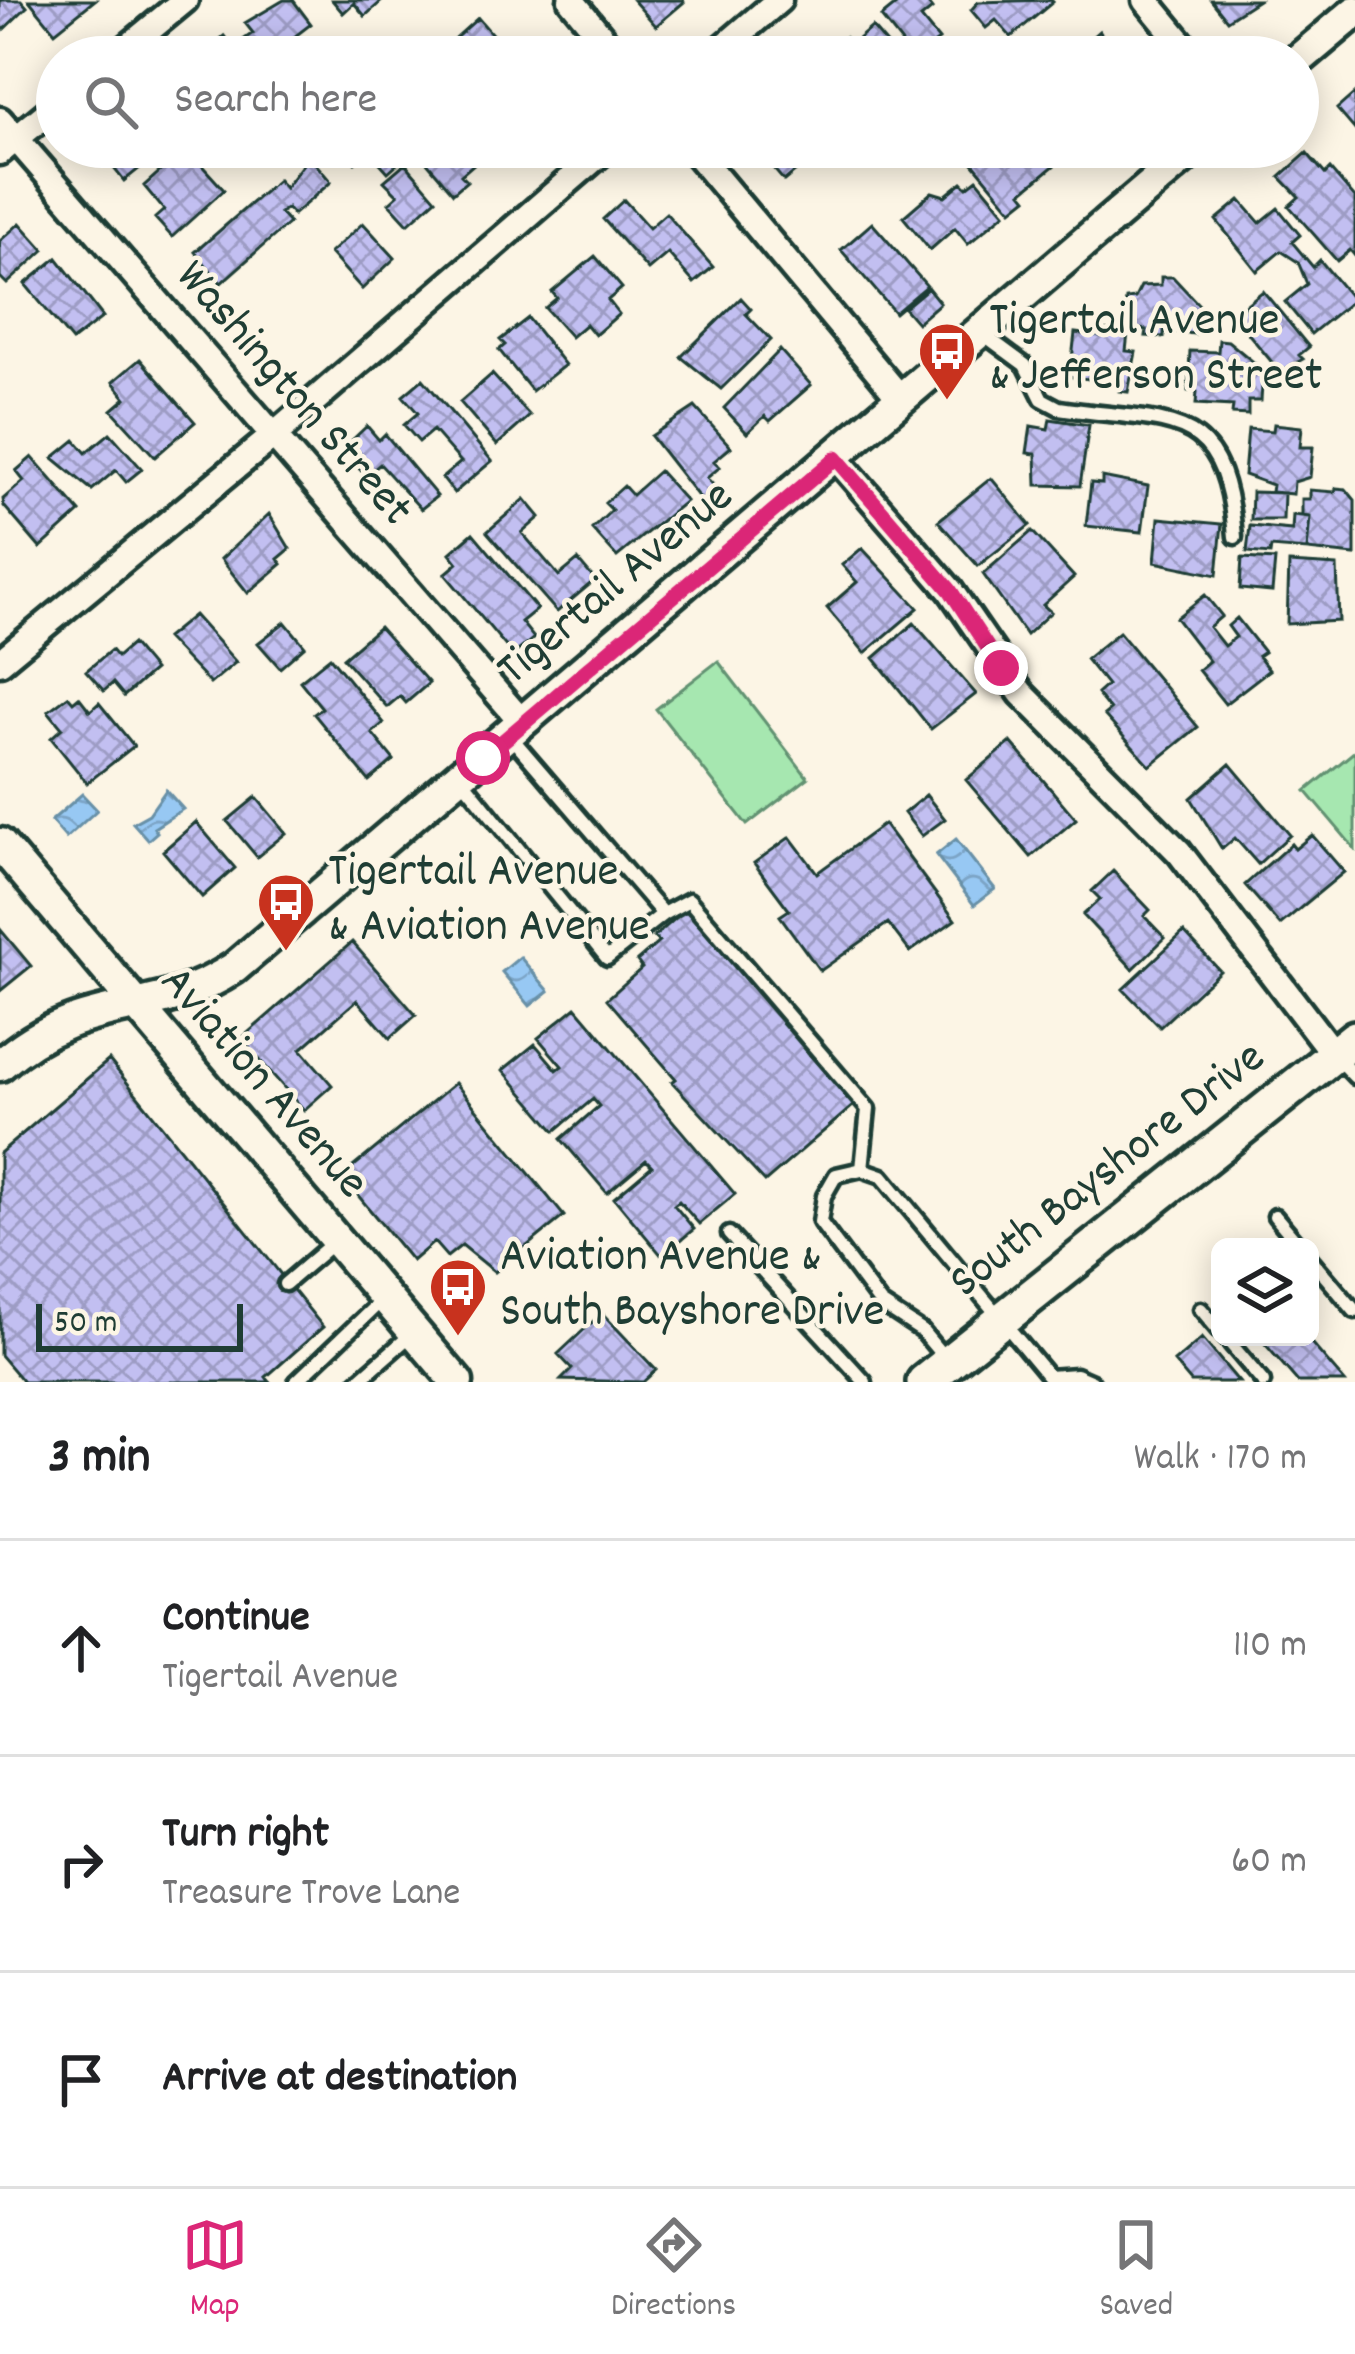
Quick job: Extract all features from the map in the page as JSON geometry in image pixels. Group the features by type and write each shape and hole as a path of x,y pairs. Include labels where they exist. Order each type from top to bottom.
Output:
{"main road":[{"name":"South Bayshore Drive","path":"936,1372 999,1319 1348,1057"}],"street":[{"path":"141,36 185,0"},
{"path":"571,0 601,36"},
{"path":"737,36 779,0"},
{"path":"1146,0 1176,36"},
{"path":"1319,42 1355,12"},
{"path":"5,137 36,118"},
{"name":"Washington Street","path":"5,137 272,437 517,729"},
{"path":"0,662 272,437 584,168"},
{"path":"709,168 902,400"},
{"name":"Tigertail Avenue","path":"0,1065 57,1024 188,992 234,968 1172,168"},
{"path":"836,458 950,590 1021,693 1164,833 1348,1057"},
{"name":"Aviation Avenue","path":"0,844 385,1297 444,1378"}],"lane":[{"path":"982,333 1025,365 1042,399 1059,408 1180,423 1222,460 1235,537"},
{"path":"517,729 663,914"},
{"path":"460,778 607,958 688,900 868,1109 862,1169"},
{"path":"936,1372 922,1330 881,1304 820,1222 824,1196 836,1175 862,1169 882,1176 1048,1380 1076,1375 1092,1382"},
{"path":"1275,1216 1293,1238"},
{"path":"729,1234 865,1382"},
{"path":"285,1284 336,1240"},
{"path":"1319,1269 1355,1311"},
{"path":"296,1382 385,1297"},
{"path":"1201,1310 1211,1321"},
{"path":"357,1382 414,1332"},
{"path":"1232,1346 1263,1382"}],"green space":[{"path":"718,661 808,778 747,825 656,709"},
{"path":"1355,751 1355,849 1306,791"}],"water":[{"path":"166,790 183,809 154,828 157,832 148,840 133,823 149,814"},
{"path":"82,794 97,810 66,838 51,821"},
{"path":"956,839 995,889 974,905 936,855"},
{"path":"520,957 549,991 530,1006 502,972"}],"building":[{"path":"0,0 21,0 27,7 0,33"},
{"path":"29,0 95,0 55,32"},
{"path":"284,0 293,0 311,24 295,36 249,36 253,33 245,23"},
{"path":"332,0 383,0 365,16 354,3 343,13"},
{"path":"633,0 683,0 684,2 656,26"},
{"path":"902,0 925,0 932,9 921,18 936,36 896,36 881,17"},
{"path":"1211,0 1258,0 1227,20"},
{"path":"978,2 1053,2 1012,36 996,20 986,28 971,10"},
{"path":"478,18 494,36 458,36"},
{"path":"1355,93 1355,130 1337,109"},
{"path":"1319,167 1325,174 1330,169 1355,198 1355,256 1350,250 1337,261 1289,206 1299,197 1280,177 1290,168"},
{"path":"114,168 140,168 124,181"},
{"path":"164,168 204,168 224,190 172,237 155,218 164,210 144,186"},
{"path":"300,168 319,168 331,182 293,215 287,208 280,213 289,223 221,283 195,252 278,180 285,188"},
{"path":"399,168 409,168 436,199 408,224 389,203 398,195 384,181"},
{"path":"432,168 469,168 461,175 467,181 453,193"},
{"path":"773,168 800,168 784,181"},
{"path":"977,168 1051,168 1022,192 1027,198 1012,210"},
{"path":"977,179 1005,213 968,244 955,228 930,250 903,217 932,192 945,196 962,182 967,187"},
{"path":"624,200 649,228 666,213 713,267 694,283 668,253 648,270 603,219"},
{"path":"1240,200 1260,223 1278,208 1300,235 1292,242 1313,267 1320,260 1353,300 1311,334 1285,302 1307,284 1298,262 1281,251 1257,271 1216,220"},
{"path":"20,223 44,250 7,284 0,277 0,241"},
{"path":"363,223 395,258 362,289 330,253"},
{"path":"872,223 927,286 895,313 841,250"},
{"path":"595,256 622,288 608,300 619,314 595,335 586,324 571,337 545,308 557,298 552,292"},
{"path":"57,258 103,317 72,341 25,284"},
{"path":"1161,277 1173,277 1199,305 1196,334 1164,331 1164,337 1146,336 1147,330 1123,327 1126,299 1135,298 1141,286 1161,285"},
{"path":"928,288 940,303 917,323 904,308"},
{"path":"1263,291 1309,347 1299,355 1303,359 1280,372 1233,315"},
{"path":"741,298 751,309 746,314 771,340 721,389 681,357"},
{"path":"528,318 565,365 532,391 499,350 505,345 500,340"},
{"path":"1101,330 1128,333 1126,351 1136,352 1128,392 1119,391 1119,382 1070,377 1075,333 1100,336"},
{"path":"1219,340 1228,341 1263,370 1261,401 1248,401 1248,415 1232,414 1233,406 1196,404 1197,392 1188,391 1190,351 1218,352"},
{"path":"780,350 811,385 770,421 765,416 747,433 724,408"},
{"path":"140,359 195,422 155,457 112,410 126,398 113,382"},
{"path":"492,374 530,416 497,445 460,402"},
{"path":"423,379 492,461 454,493 442,478 461,462 433,430 419,442 404,425 418,413 403,396"},
{"path":"695,407 731,447 714,461 720,467 707,478 723,496 708,509 651,436"},
{"path":"1050,419 1089,425 1080,486 1037,485 1036,454 1027,453 1031,426 1048,429"},
{"path":"1274,424 1302,427 1300,447 1313,447 1310,477 1294,482 1293,494 1271,492 1272,485 1244,475 1248,429 1273,431"},
{"path":"367,426 379,440 385,434 437,496 421,509 380,464 366,476 352,461 360,453 350,442"},
{"path":"110,433 142,469 126,482 116,470 92,490 53,458 75,440 86,453"},
{"path":"32,457 80,512 40,548 3,499 24,481 16,471"},
{"path":"659,471 686,501 617,557 592,529 612,510 605,503 624,486 632,495"},
{"path":"1102,477 1148,486 1142,532 1086,526 1091,483 1102,484"},
{"path":"991,478 1030,525 978,566 938,521"},
{"path":"1346,489 1355,500 1355,555 1307,550 1310,517 1302,516 1302,499 1310,499 1310,490 1335,492"},
{"path":"1252,492 1284,493 1283,520 1251,520"},
{"path":"525,499 540,517 522,533 559,576 578,560 595,580 557,612 487,532"},
{"path":"269,514 290,549 278,559 282,564 248,593 221,559"},
{"path":"1293,515 1310,517 1307,550 1271,547 1270,554 1247,552 1250,526 1292,530"},
{"path":"1159,518 1222,524 1217,575 1155,562"},
{"path":"1032,531 1074,577 1043,605 1051,612 1026,635 983,574"},
{"path":"473,533 537,609 521,622 534,638 513,655 445,574 458,563 450,553"},
{"path":"862,548 918,608 865,653 827,608 857,582 842,565"},
{"path":"1242,558 1275,560 1272,592 1240,589"},
{"path":"1289,563 1337,566 1339,621 1287,624"},
{"path":"1205,595 1222,616 1209,627 1224,646 1236,637 1228,626 1237,618 1264,652 1258,656 1269,670 1225,704 1198,670 1209,661 1176,618"},
{"path":"194,615 236,662 210,684 166,638"},
{"path":"285,622 305,646 280,668 258,643"},
{"path":"914,623 976,694 931,729 874,658"},
{"path":"379,627 429,683 406,703 400,696 387,707 343,658"},
{"path":"1119,632 1198,727 1150,766 1104,715 1110,710 1097,694 1107,685 1086,659"},
{"path":"132,644 154,670 124,696 113,683 104,691 86,671 111,650 117,657"},
{"path":"330,657 384,723 372,733 394,760 369,781 314,714 322,708 300,681"},
{"path":"68,696 73,702 79,697 90,711 99,703 134,746 87,783 51,738 62,728 48,711"},
{"path":"1011,742 1076,819 1031,857 966,780"},
{"path":"1230,764 1290,835 1258,864 1235,838 1222,849 1191,798"},
{"path":"926,795 945,819 922,836 904,813"},
{"path":"256,797 286,833 257,857 227,821"},
{"path":"196,822 235,868 202,897 163,851"},
{"path":"884,824 955,920 910,952 888,923 820,971 780,916 789,910 754,863 790,837 817,873"},
{"path":"1312,835 1344,872 1280,925 1245,885 1291,844 1295,849"},
{"path":"1113,871 1150,910 1144,916 1165,938 1133,969 1083,915 1100,899 1092,891"},
{"path":"685,910 814,1051 810,1055 854,1105 765,1182 672,1082 676,1079 607,999 642,968 637,961 659,942 654,937"},
{"path":"0,929 31,966 0,991"},
{"path":"1184,932 1220,971 1160,1027 1123,989"},
{"path":"352,942 416,1015 390,1038 357,1000 301,1049 332,1085 304,1110 241,1039"},
{"path":"576,1007 735,1194 699,1224 679,1201 674,1205 694,1229 662,1256 614,1198 652,1166 646,1160 607,1193 561,1139 599,1106 593,1099 555,1131 503,1070 535,1044 557,1070 562,1066 538,1038"},
{"path":"109,1060 323,1327 266,1377 270,1382 23,1382 0,1355 0,1153"},
{"path":"455,1083 564,1216 495,1272 462,1245 447,1257 434,1242 412,1261 342,1176"},
{"path":"602,1313 656,1370 643,1382 561,1380 572,1369 558,1354"},
{"path":"1202,1338 1239,1382 1191,1382 1174,1362"},
{"path":"1267,1346 1314,1346 1345,1382 1298,1382"}],"place":[{"name":"Tigertail Avenue & Jefferson Street","path":"947,402"},
{"name":"Tigertail Avenue & Aviation Avenue","path":"286,953"},
{"name":"Aviation Avenue & South Bayshore Drive","path":"458,1338"}],"route":[{"path":"483,758 836,458 950,590 1001,668"}]}
